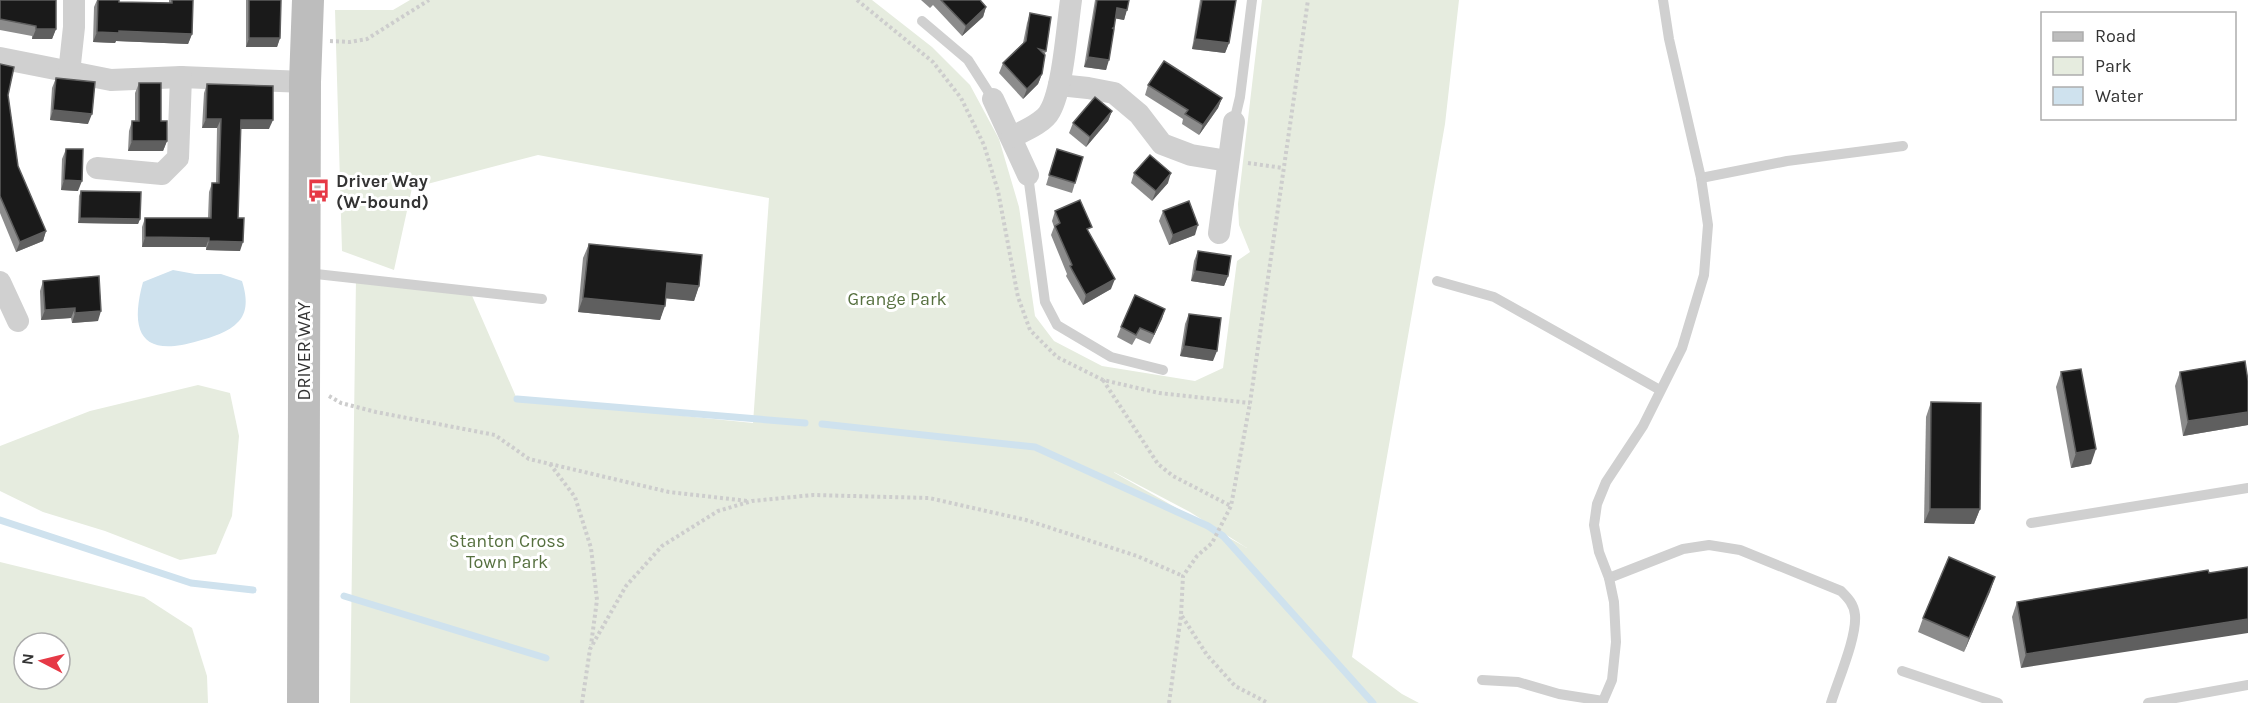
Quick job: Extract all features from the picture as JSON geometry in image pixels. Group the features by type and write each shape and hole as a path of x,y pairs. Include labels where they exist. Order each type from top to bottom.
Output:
{"main road":[{"name":"DRIVER WAY","path":"303,703 305,82 308,0"}],"street":[{"path":"69,73 74,0"},
{"path":"1012,137 1036,124 1050,112 1059,85 1071,0"},
{"path":"0,58 111,80 181,77 305,82"},
{"path":"97,168 162,174 178,158 181,77"},
{"path":"1059,85 1114,93 1139,114 1162,144 1191,155 1228,161"},
{"path":"993,99 1028,175"},
{"path":"1219,233 1234,122"},
{"path":"0,282 18,321"}],"lane":[{"path":"1234,122 1240,97 1252,0"},
{"path":"1482,680 1518,682 1559,694 1603,701 1612,680 1616,642 1614,602 1609,578 1599,552 1594,525 1597,504 1606,483 1643,426 1682,348 1704,274 1708,225 1701,178 1669,39 1664,0"},
{"path":"922,21 968,60 993,99"},
{"path":"1701,178 1787,161 1903,146"},
{"path":"1028,175 1045,302 1057,325 1111,357 1163,370"},
{"path":"304,273 542,299"},
{"path":"1437,280 1494,297 1660,390"},
{"path":"2031,523 2248,488"},
{"path":"1609,578 1683,549 1708,545 1740,550 1841,591 1850,600 1855,615 1853,634 1831,703"},
{"path":"1902,671 1998,703"},
{"path":"2148,703 2174,701 2248,685"}],"path":[{"path":"327,41 350,42 367,39 429,0"},
{"path":"1169,703 1181,615 1183,576 1197,556 1212,543 1231,506 1250,403 1308,0"},
{"path":"1228,161 1283,168"},
{"path":"1103,380 1158,464 1173,476 1231,506"},
{"path":"323,394 342,403 376,412 495,435 529,459 669,492 752,501"},
{"path":"550,464 575,497 591,548 597,600 582,703"},
{"path":"590,649 626,586 662,546 718,511 752,501 813,495 929,498 1026,520 1137,556 1183,576"},
{"path":"1181,615 1207,655 1235,686 1268,703"}],"green space":[{"path":"410,0 872,0 932,47 970,85 999,139 1019,207 1035,316 1054,341 1102,366 1195,381 1223,368 1237,261 1250,252 1239,225 1238,204 1262,0 1459,0 1445,124 1352,657 1402,694 1419,703 350,703 356,278 470,291 517,399 753,423 769,198 538,155 412,188 394,270 342,251 335,10 393,10","holes":["1114,472 1190,512 1247,548"]},
{"path":"198,385 230,393 239,436 232,516 216,554 180,560 105,531 43,512 0,491 0,446 90,411"},
{"path":"0,562 144,597 192,628 207,676 208,703 0,703"}],"water":[{"path":"173,270 195,274 221,274 242,281 246,302 242,317 230,329 203,339 179,345 164,346 152,343 144,337 139,328 139,300 143,282"}],"building":[{"path":"0,0 56,0 56,29 36,29 36,26 0,19"},
{"path":"98,0 172,3 172,0 193,0 192,34 97,32"},
{"path":"249,0 281,0 280,38 249,38"},
{"path":"941,0 980,0 986,7 966,26"},
{"path":"1097,0 1129,0 1127,10 1117,8 1114,28 1112,28 1114,29 1109,60 1088,57"},
{"path":"1202,0 1236,0 1229,43 1195,39"},
{"path":"1030,13 1051,17 1046,51 1039,49 1045,55 1042,74 1027,89 1003,63 1026,41"},
{"path":"1164,61 1222,98 1203,125 1185,114 1188,110 1148,85"},
{"path":"0,64 14,67 8,95 18,166 46,231 20,242 0,196"},
{"path":"56,78 95,82 92,114 53,110"},
{"path":"139,83 161,83 161,121 167,121 167,141 132,141 132,121 139,121"},
{"path":"207,84 273,86 273,120 241,120 238,218 244,218 243,242 209,241 209,238 145,237 145,218 211,218 212,183 219,183 221,119 206,119"},
{"path":"1095,97 1112,111 1090,137 1073,123"},
{"path":"66,149 83,149 82,181 64,180"},
{"path":"1057,149 1083,157 1075,183 1049,175"},
{"path":"1150,155 1171,173 1156,191 1134,173"},
{"path":"81,191 141,192 140,219 80,218"},
{"path":"1080,200 1092,227 1087,229 1115,279 1086,295 1070,266 1072,265 1055,226 1060,223 1055,211"},
{"path":"1189,201 1198,225 1173,235 1163,211"},
{"path":"589,244 702,255 699,286 667,283 665,306 583,298"},
{"path":"1198,251 1231,256 1228,276 1195,271"},
{"path":"99,276 101,311 75,313 75,308 45,310 43,281"},
{"path":"1135,295 1165,309 1154,334 1140,328 1136,335 1121,327"},
{"path":"1189,314 1221,318 1217,351 1184,346"},
{"path":"2245,361 2248,381 2248,412 2188,421 2180,372"},
{"path":"2081,369 2096,449 2076,453 2061,372"},
{"path":"1931,402 1981,403 1980,509 1930,509"},
{"path":"1949,557 1995,577 1969,638 1923,618"},
{"path":"2248,567 2248,619 2026,654 2017,602 2208,570 2209,573"}],"waterway":[{"path":"517,399 805,423"},
{"path":"822,424 1035,447 1208,526 1223,536 1373,703"},
{"path":"0,520 191,583 253,590"},
{"path":"344,596 546,658"}],"place":[{"name":"Driver Way (W-bound)","path":"318,191"}],"park label":[{"name":"Grange Park","path":"897,299"},
{"name":"Stanton Cross Town Park","path":"507,551"}]}
